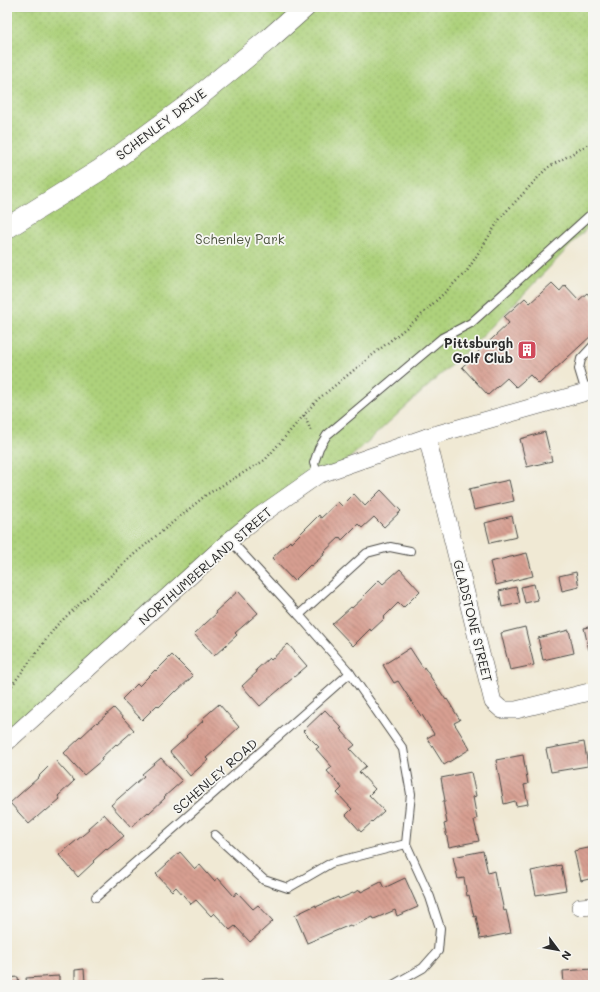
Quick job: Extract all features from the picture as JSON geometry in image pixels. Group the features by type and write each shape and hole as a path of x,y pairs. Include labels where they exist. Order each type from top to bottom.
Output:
{"street":[{"name":"SCHENLEY DRIVE","path":"7,228 100,170 170,119 270,38 305,7"},
{"name":"NORTHUMBERLAND STREET","path":"7,742 230,540 258,517 318,475 427,437 590,391"},
{"name":"GLADSTONE STREET","path":"427,437 493,702 502,710 516,710 593,691"}],"lane":[{"path":"318,475 314,463 319,448 327,435 442,338 471,323 589,216 593,215"},
{"path":"590,391 579,369 581,359 593,346"},
{"path":"230,540 350,673 403,749 411,794 406,844 430,897 440,928 438,951 423,968 394,985"},
{"path":"299,615 366,553 390,547 410,551"},
{"name":"SCHENLEY ROAD","path":"96,897 350,673"},
{"path":"215,835 264,880 288,888 330,863 406,844"}],"path":[{"path":"7,692 57,625 132,556 206,495 265,460 317,400 417,319 467,271 501,217 547,168 589,144 593,140"},
{"path":"304,415 319,448"}],"green space":[{"name":"Schenley Park","path":"7,7 593,7 593,222 487,332 328,478 230,540 7,742"}],"building":[{"name":"Pittsburgh Golf Club","path":"552,283 560,291 565,285 579,300 587,293 593,300 593,334 539,384 530,375 516,387 507,378 488,395 462,367 509,323 504,317 525,298 530,303"},
{"path":"545,432 552,461 527,467 520,439"},
{"path":"509,480 514,501 474,510 469,489"},
{"path":"381,490 401,511 384,527 374,517 362,528 358,524 342,540 340,537 323,553 324,555 311,566 310,565 294,581 272,558 290,541 291,543 319,515 321,518 338,502 342,506 354,494 365,506"},
{"path":"512,516 517,537 490,543 485,523"},
{"path":"527,553 533,576 496,585 490,562"},
{"path":"400,569 420,591 403,608 398,603 383,618 384,619 371,631 370,629 353,646 332,624 364,597 363,596 379,580 383,584"},
{"path":"576,572 579,587 562,591 559,576"},
{"path":"534,584 538,600 525,603 521,587"},
{"path":"516,587 520,603 502,607 499,591"},
{"path":"238,591 258,613 235,633 237,635 214,656 194,634"},
{"path":"593,626 593,649 589,650 584,628"},
{"path":"525,627 534,665 510,670 501,633"},
{"path":"569,630 574,653 543,660 538,638"},
{"path":"288,644 307,666 260,706 242,686 269,658 271,660"},
{"path":"410,648 446,700 447,699 460,720 454,723 470,749 444,765 427,738 434,734 398,681 394,683 383,665"},
{"path":"172,655 193,676 159,707 157,705 142,720 122,699 137,684 139,686"},
{"path":"219,704 239,727 206,758 208,760 190,776 170,752"},
{"path":"114,708 134,730 117,745 116,744 101,758 102,760 84,775 64,753"},
{"path":"325,710 355,745 350,749 366,766 359,772 375,789 369,795 384,811 361,832 346,815 352,809 337,793 342,788 327,771 332,767 316,749 319,747 303,731"},
{"path":"584,742 588,766 551,772 546,749"},
{"path":"523,755 528,784 524,785 528,804 516,806 515,801 504,804 496,760"},
{"path":"161,758 182,781 149,813 148,812 131,827 111,805 144,776 142,774"},
{"path":"55,760 74,781 58,796 60,799 29,824 10,803 39,777"},
{"path":"471,772 476,796 473,797 477,819 474,820 479,841 449,847 444,824 447,823 441,778"},
{"path":"104,814 124,836 107,850 106,849 78,877 59,855 89,830 88,828"},
{"path":"593,847 593,878 581,881 574,851"},
{"path":"483,851 488,873 494,871 497,888 499,888 504,911 506,910 511,933 480,939 476,916 474,917 469,895 467,896 464,878 458,879 453,857"},
{"path":"180,852 195,869 200,865 214,881 218,878 234,896 237,892 253,909 258,905 273,921 250,942 235,926 230,930 214,913 211,916 196,900 191,904 176,887 172,891 156,874"},
{"path":"561,865 566,890 536,895 531,871"},
{"path":"405,878 418,907 397,916 395,910 374,919 373,917 351,927 350,925 307,943 295,915 338,897 339,899 360,890 361,892 381,882 384,888"},
{"path":"84,969 85,982 100,981 100,985 75,985 75,970"},
{"path":"593,969 593,985 564,985 563,971"},
{"path":"59,976 59,985 27,985 26,978"},
{"path":"18,977 19,985 7,985 7,978"},
{"path":"222,981 222,985 201,985 201,982"}],"place":[{"name":"Pittsburgh Golf Club","path":"527,350"}]}
